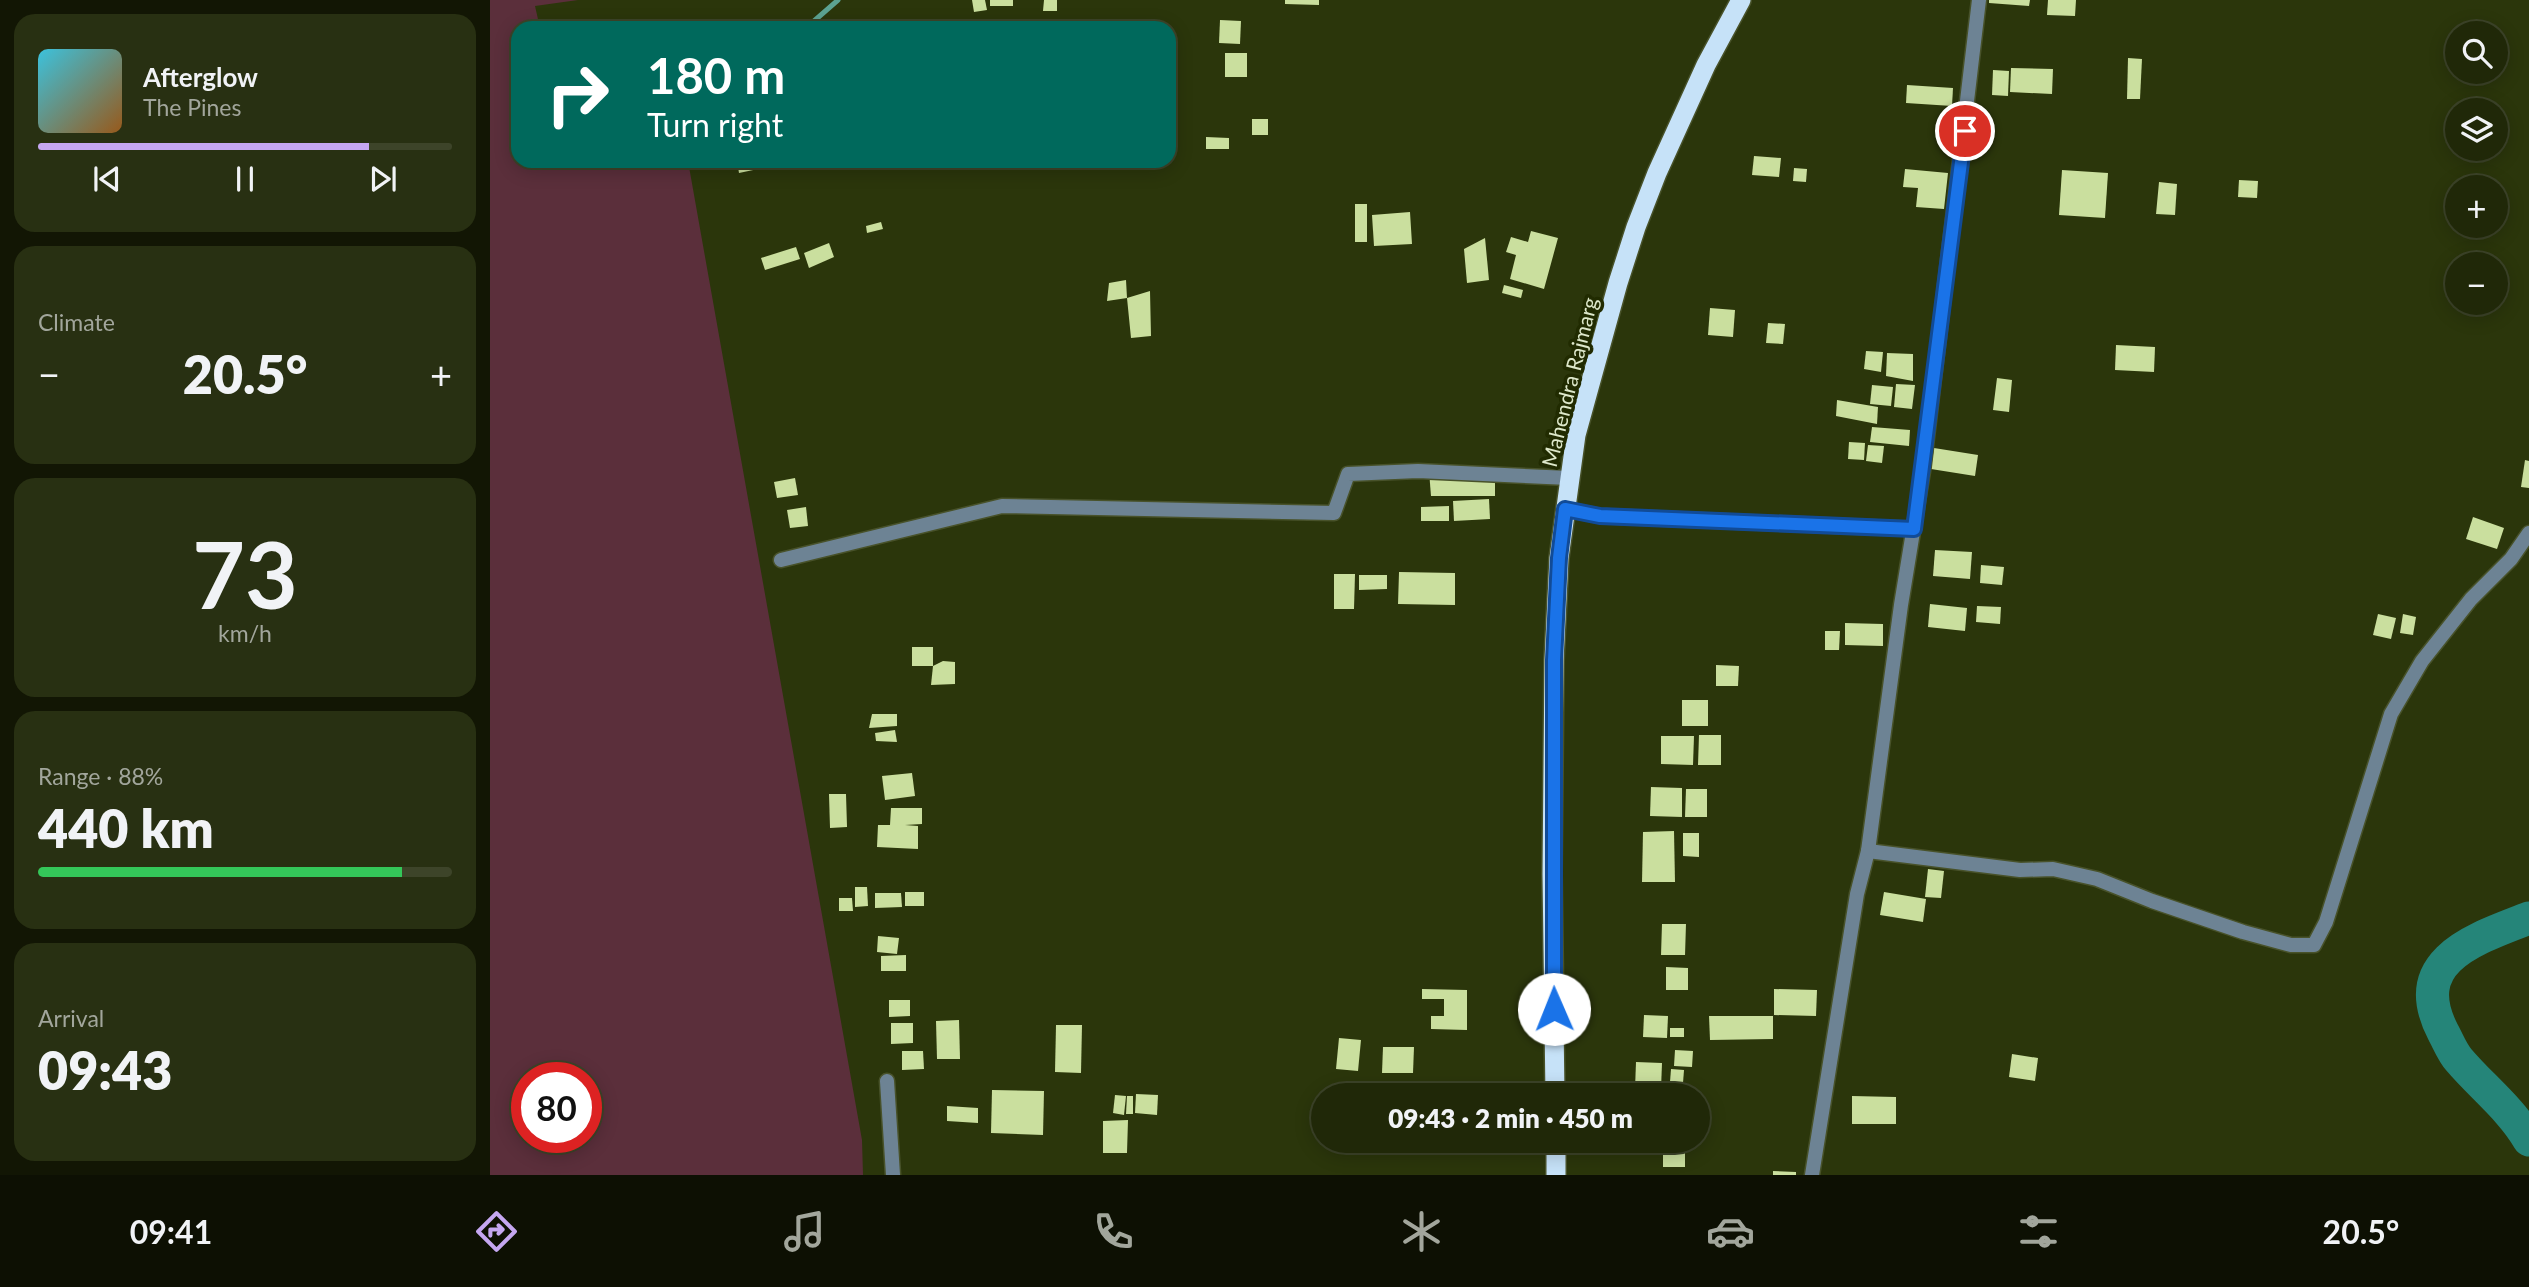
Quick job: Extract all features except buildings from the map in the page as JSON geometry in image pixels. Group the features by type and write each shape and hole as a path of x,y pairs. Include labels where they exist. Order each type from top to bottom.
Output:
{"highway":[{"name":"Mahendra Rajmarg","path":"1555,1083 1552,874 1554,660 1559,558 1569,478 1580,423 1636,227 1657,173 1706,65 1741,0"},
{"path":"1556,1153 1556,1175"}],"street":[{"path":"1812,1175 1857,894 1868,851 1914,529 1979,0"},
{"path":"781,560 1002,506 1334,513 1348,474 1418,471 1569,478"},
{"path":"1565,509 1600,516 1914,529"},
{"path":"1868,851 2020,870 2053,869 2097,879 2244,932 2291,945 2314,945 2326,922 2390,714 2422,661 2471,599 2511,559 2529,533"},
{"path":"887,1081 893,1175"}],"shaded area":[{"path":"490,0 578,0 535,6 538,21 511,21 511,168 689,168 862,1140 863,1175 490,1175"}],"waterway":[{"path":"814,21 838,0"},
{"path":"2529,918 2468,944 2440,970 2433,987 2434,1007 2454,1054 2514,1118 2529,1140"}],"route":[{"path":"1554,1009 1554,660 1559,558 1565,509 1600,516 1914,529 1965,131"}]}
